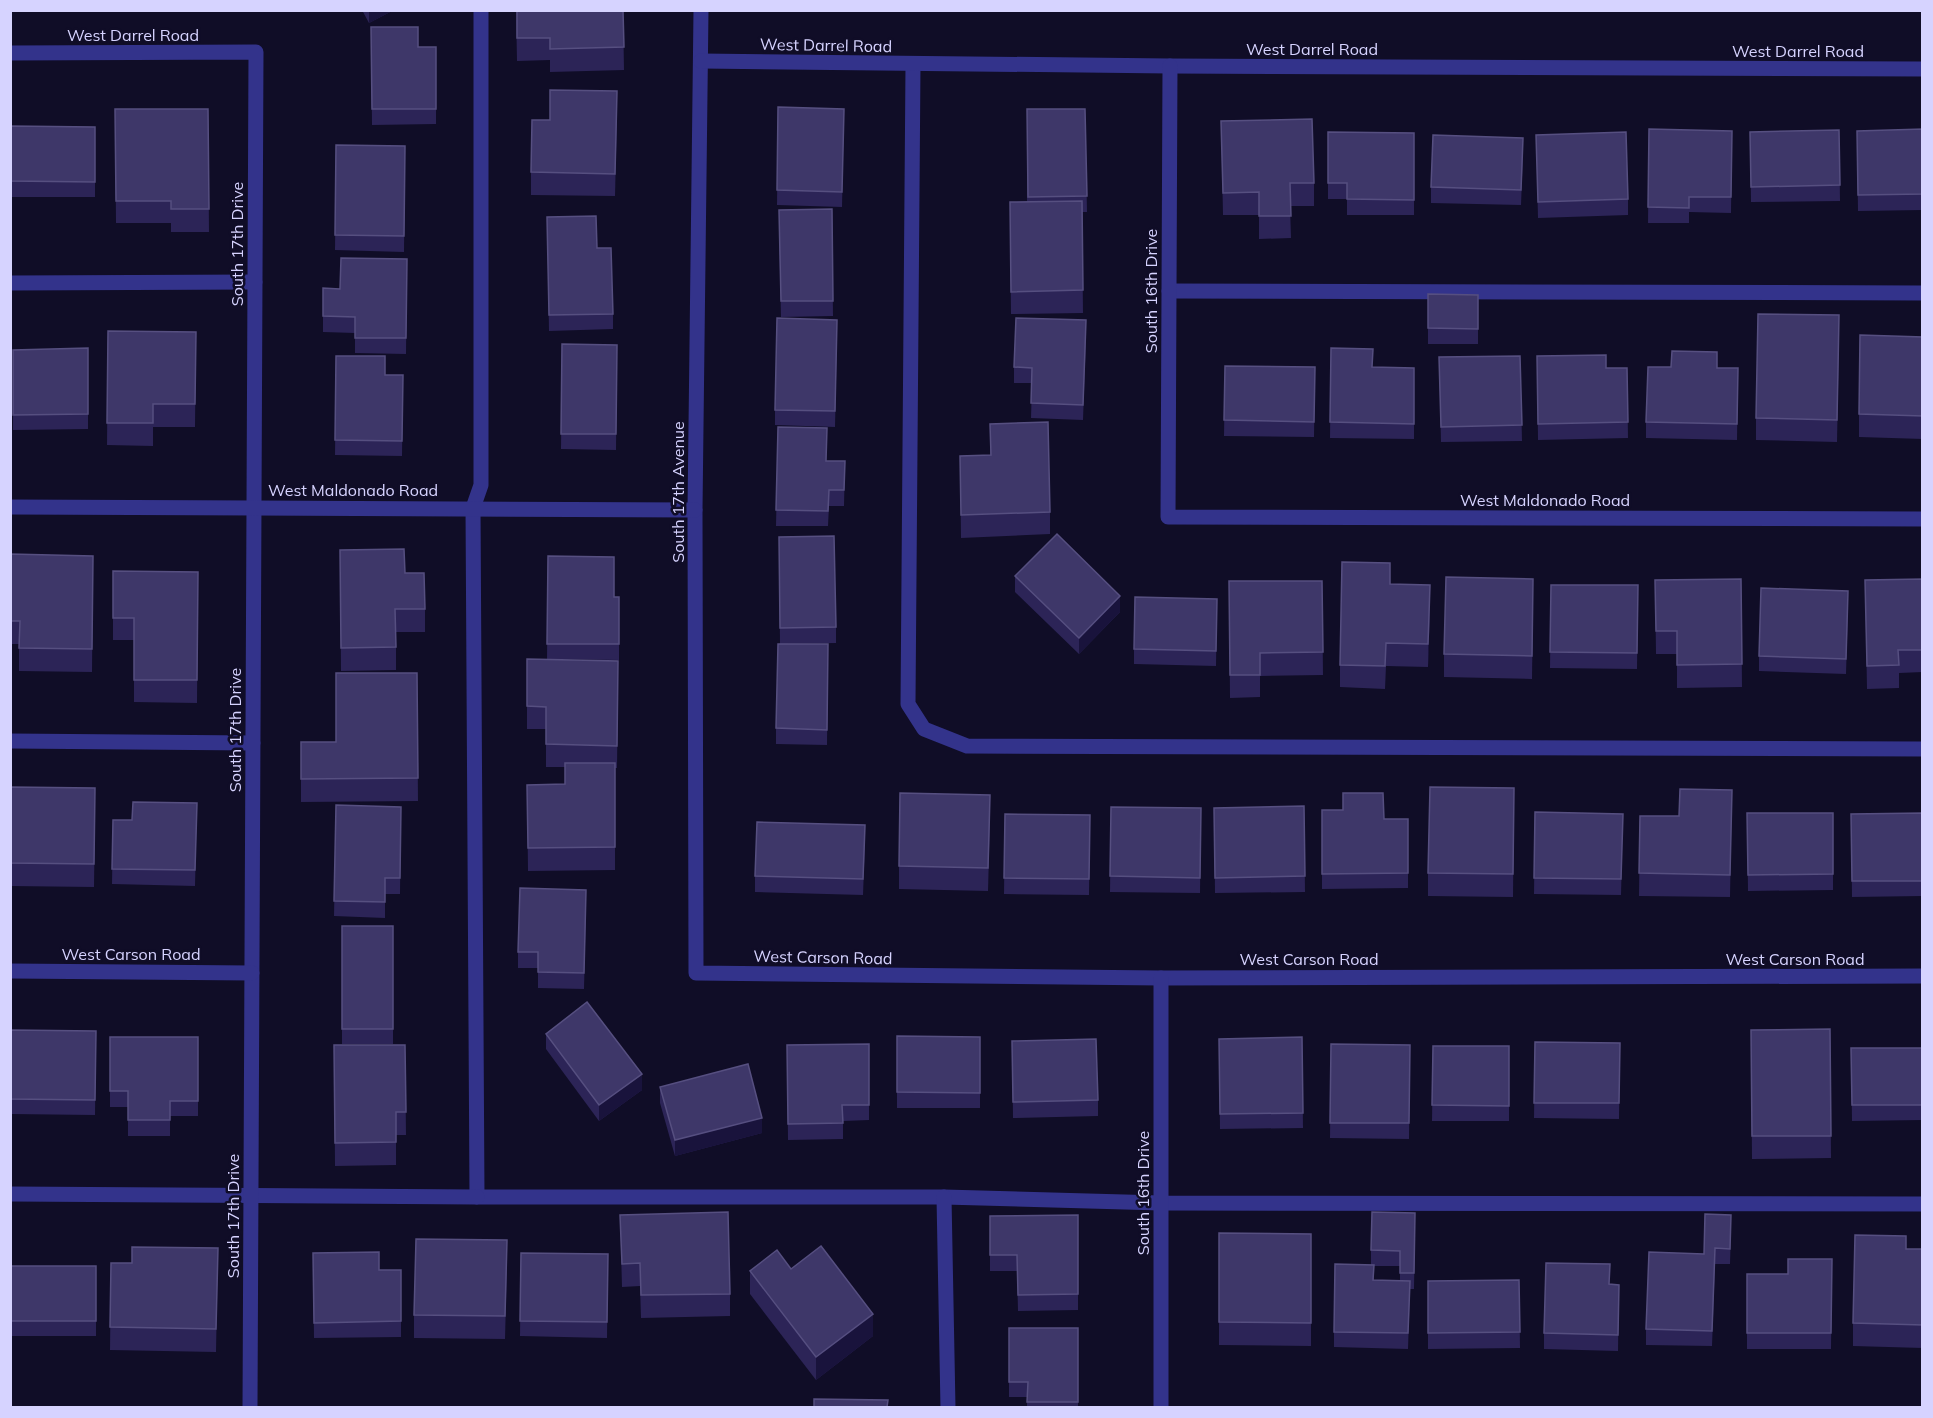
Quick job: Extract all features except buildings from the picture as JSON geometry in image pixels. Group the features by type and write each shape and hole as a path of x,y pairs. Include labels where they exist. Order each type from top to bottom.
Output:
{"street":[{"path":"477,1197 473,508 481,485 481,10"},
{"name":"South 17th Avenue","path":"696,973 695,510 701,10"},
{"name":"West Darrel Road","path":"10,53 256,52"},
{"name":"South 17th Drive","path":"250,1407 256,52"},
{"name":"West Darrel Road","path":"701,61 1170,66 1923,69"},
{"path":"914,64 908,704 924,729 967,746 1923,749"},
{"name":"South 16th Drive","path":"1167,517 1170,66"},
{"path":"10,283 255,282"},
{"path":"1169,291 1923,293"},
{"name":"West Maldonado Road","path":"10,507 695,510"},
{"name":"West Maldonado Road","path":"1167,517 1923,519"},
{"path":"10,741 253,743"},
{"name":"West Carson Road","path":"10,971 252,973"},
{"name":"West Carson Road","path":"696,973 1161,978 1923,976"},
{"name":"South 16th Drive","path":"1161,978 1161,1407"},
{"path":"10,1194 944,1197 1161,1203 1923,1204"},
{"path":"944,1197 948,1407"}]}
